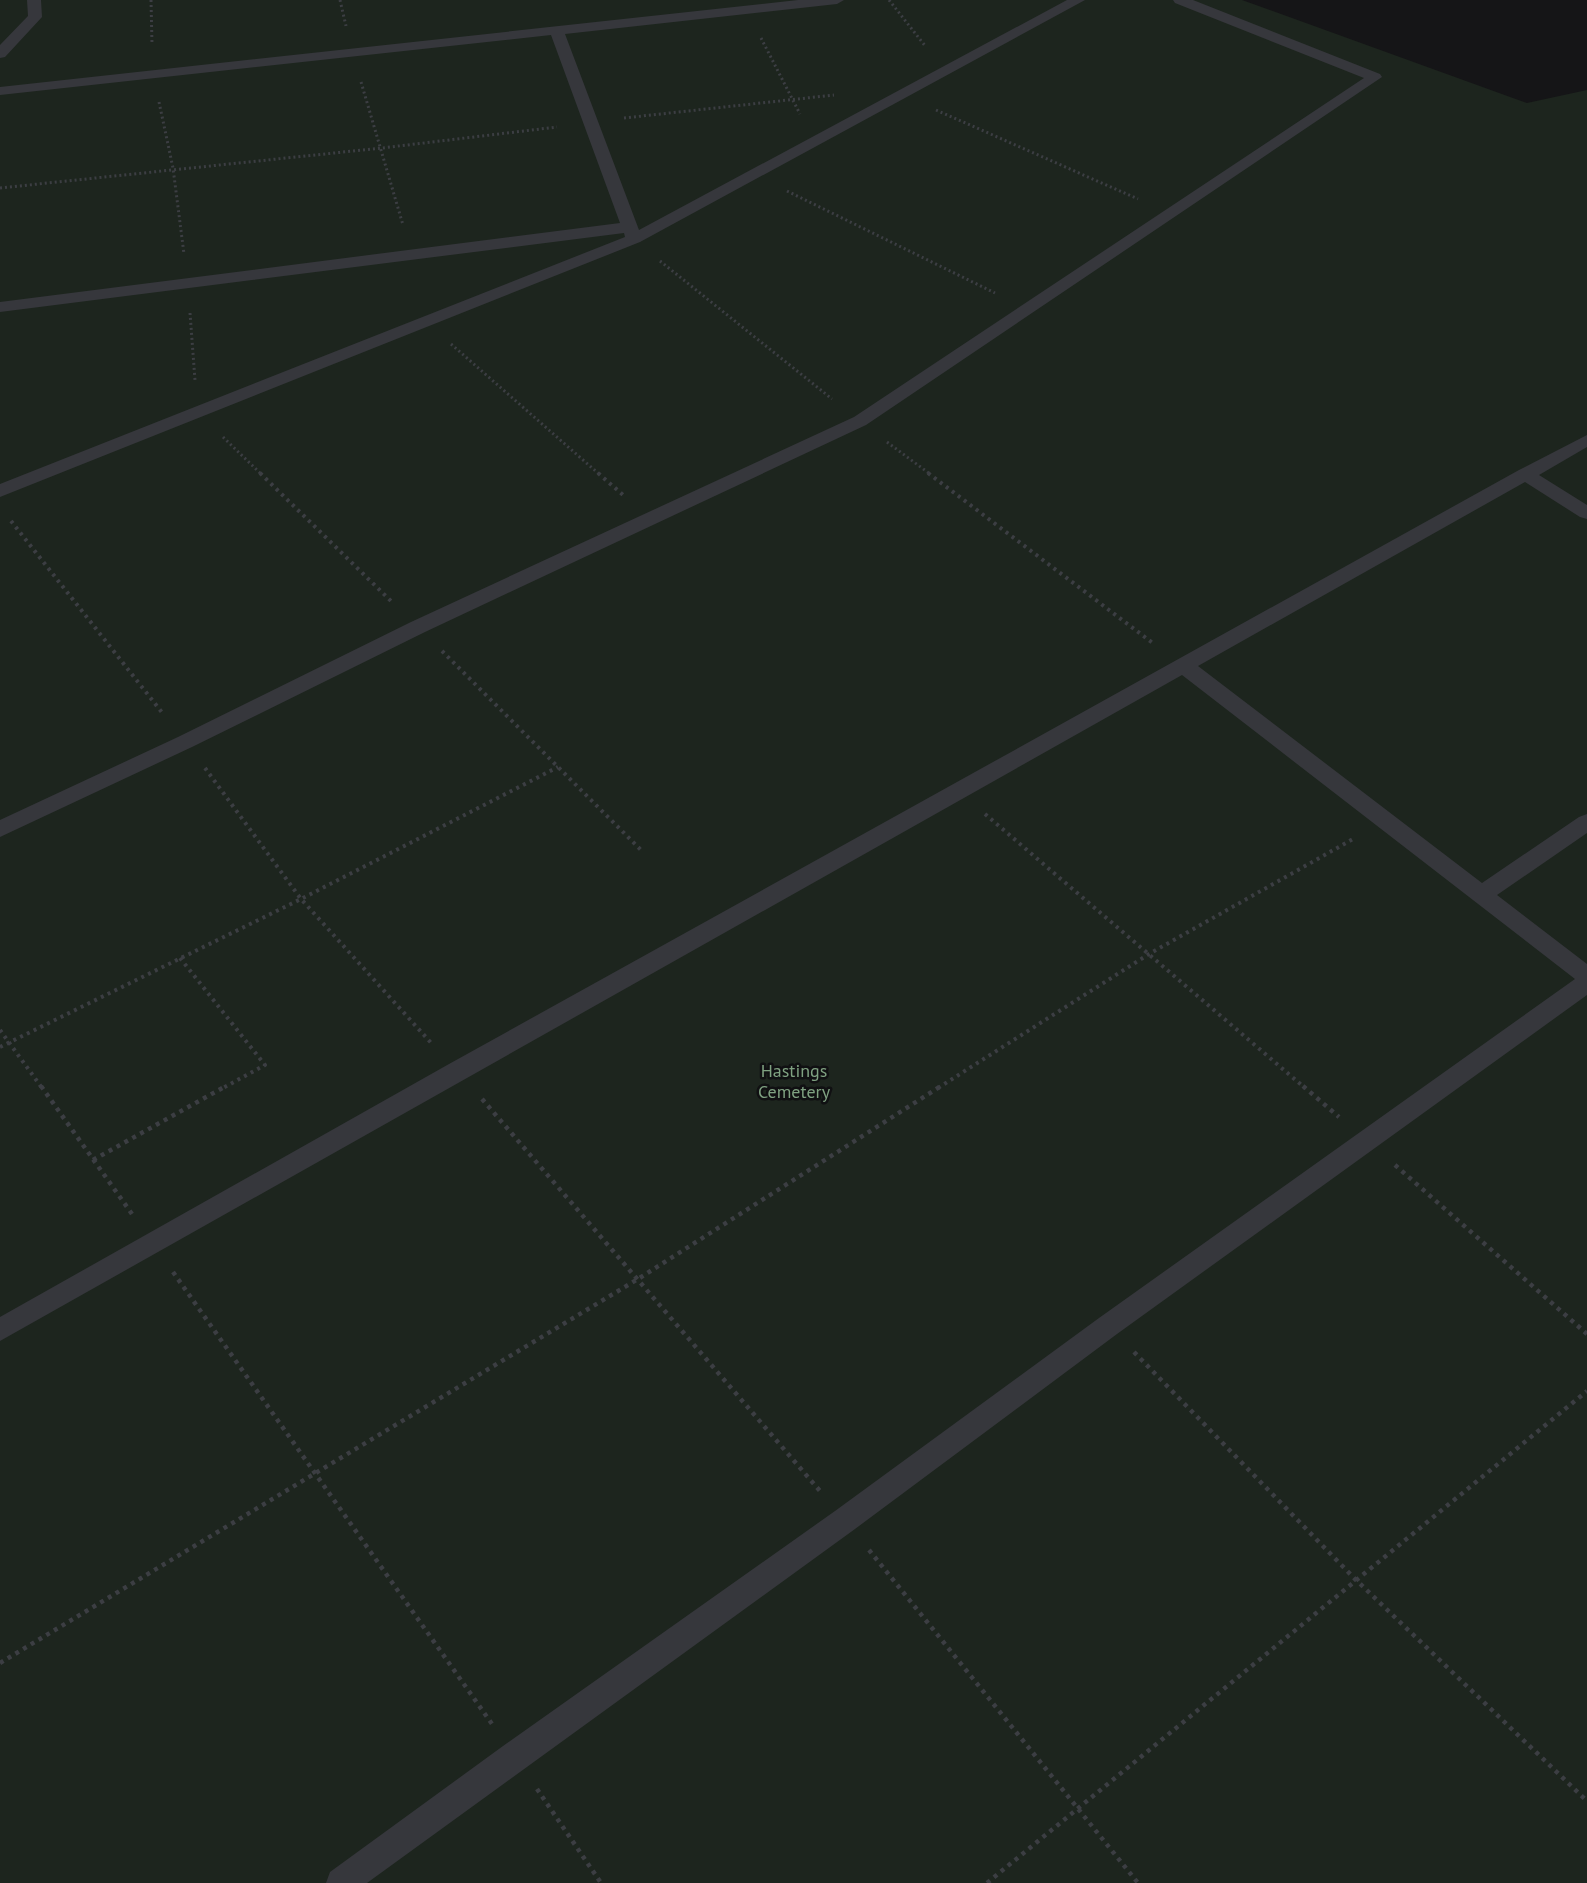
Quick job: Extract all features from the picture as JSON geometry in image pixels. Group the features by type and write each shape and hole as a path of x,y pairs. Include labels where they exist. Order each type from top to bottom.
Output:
{"lane":[{"path":"0,54 35,17 34,0"},
{"path":"0,91 837,0"},
{"path":"0,491 426,322 632,233 753,175 1078,0"},
{"path":"0,829 186,742 418,627 860,422 1375,77 1180,0"},
{"path":"557,31 632,233"},
{"path":"0,307 411,256 632,233"},
{"path":"0,1330 457,1071 1587,440"},
{"path":"1525,474 1587,513"},
{"path":"1183,665 1587,976"},
{"path":"1483,894 1587,822"},
{"path":"341,1883 514,1756 845,1520 1108,1326 1587,983"}],"path":[{"path":"151,0 153,75 173,168 188,284 198,413 418,627 641,850"},
{"path":"340,0 352,51 382,148 411,256"},
{"path":"889,0 946,71"},
{"path":"747,9 790,98 818,140"},
{"path":"0,188 173,168 382,148 836,94"},
{"path":"902,95 1171,214"},
{"path":"753,175 1029,309"},
{"path":"632,233 860,422 1183,665"},
{"path":"426,322 651,520"},
{"path":"7,517 186,742 301,899 457,1071 845,1520 1138,1883"},
{"path":"0,1047 301,899 558,767"},
{"path":"959,792 1368,1142 1587,1334"},
{"path":"0,1663 638,1279 1149,954 1385,820"},
{"path":"93,1160 266,1065 180,958"},
{"path":"0,1030 316,1474 601,1883"},
{"path":"1108,1326 1355,1578 1587,1801"},
{"path":"987,1883 1355,1578 1587,1391"}],"green space":[{"name":"Hastings Cemetery","path":"0,0 1242,0 1527,103 1587,90 1587,1883 0,1883"}]}
